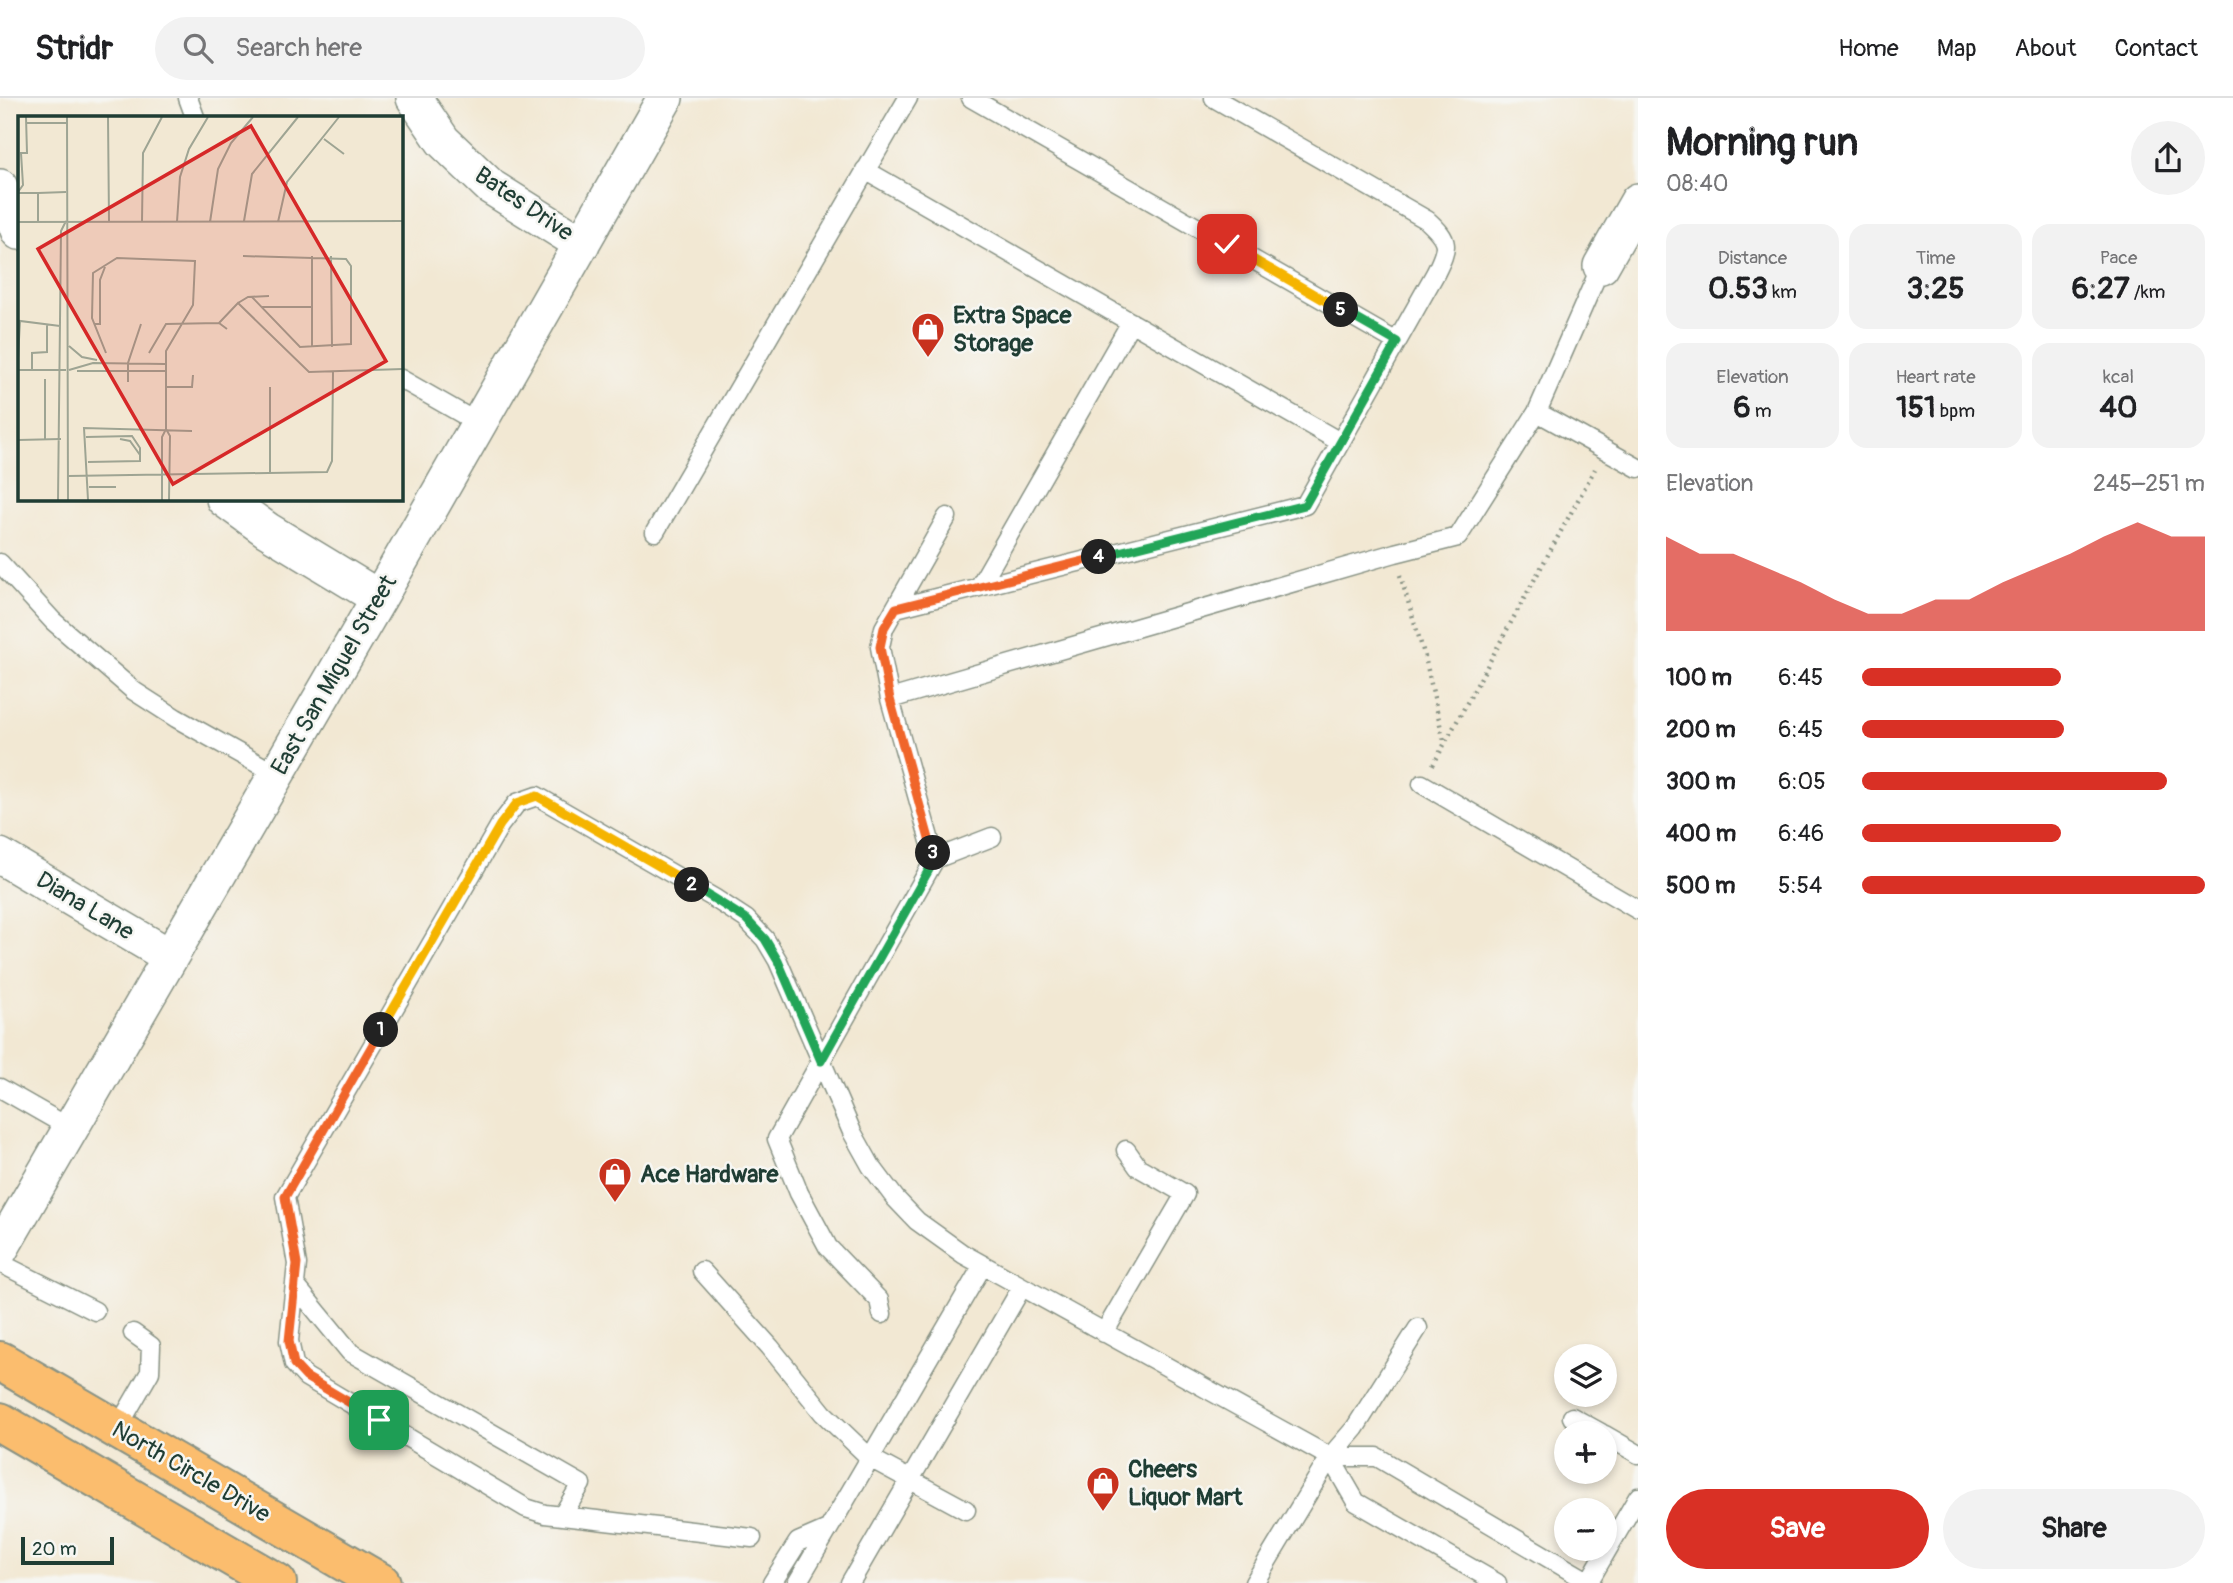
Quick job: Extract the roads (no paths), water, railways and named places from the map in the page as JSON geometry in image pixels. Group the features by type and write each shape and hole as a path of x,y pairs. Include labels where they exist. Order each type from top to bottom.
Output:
{"main road":[{"name":"North Circle Drive","path":"0,1362 382,1583"},
{"path":"0,1422 277,1583"}],"street":[{"name":"Bates Drive","path":"414,98 443,141 491,187 582,244"},
{"name":"East San Miguel Street","path":"0,1250 379,598 665,98"},
{"path":"0,187 18,230"},
{"path":"1601,265 1638,201"},
{"path":"225,500 267,530 379,598"},
{"name":"Diana Lane","path":"0,856 169,956"}],"lane":[{"path":"188,98 195,116"},
{"path":"656,532 908,98"},
{"path":"971,98 1397,342"},
{"path":"896,608 1305,505 1446,253 1443,234 1427,220 1214,98"},
{"path":"865,170 1340,442"},
{"path":"890,699 1458,537 1537,412 1601,265"},
{"path":"979,586 1131,322"},
{"path":"402,380 478,423"},
{"path":"1537,412 1638,468"},
{"path":"935,859 890,699 880,647 884,628 947,517"},
{"path":"0,563 53,621 134,691 176,718 276,774"},
{"path":"1422,784 1638,910"},
{"path":"752,1538 545,1514 526,1508 306,1377 294,1364 289,1341 297,1264 285,1197 500,825 517,803 537,796 714,898 746,919 765,939 778,961 852,1132 871,1166 895,1198 917,1221 963,1254 1330,1457 1377,1457 1589,1583 1638,1497"},
{"path":"881,1314 879,1300 828,1247 799,1194 776,1139 935,859 992,837"},
{"path":"0,1088 70,1128"},
{"path":"1104,1333 1185,1194 1138,1167 1126,1150"},
{"path":"0,1263 95,1311"},
{"path":"797,1583 983,1265"},
{"path":"702,1271 770,1347 823,1413 870,1458 966,1510"},
{"path":"295,1285 350,1352 581,1484 562,1516"},
{"path":"850,1583 1022,1287"},
{"path":"1254,1583 1330,1457 1355,1428 1418,1328"},
{"path":"117,1429 150,1372 151,1346 133,1333"},
{"path":"1572,1417 1579,1421"},
{"path":"1617,1442 1638,1454"},
{"path":"1330,1457 1356,1502 1497,1583"},
{"path":"772,1583 798,1542 828,1529"}],"place":[{"name":"Extra Space Storage","path":"928,359"},
{"name":"Ace Hardware","path":"615,1204"},
{"name":"Cheers Liquor Mart","path":"1103,1513"}]}
